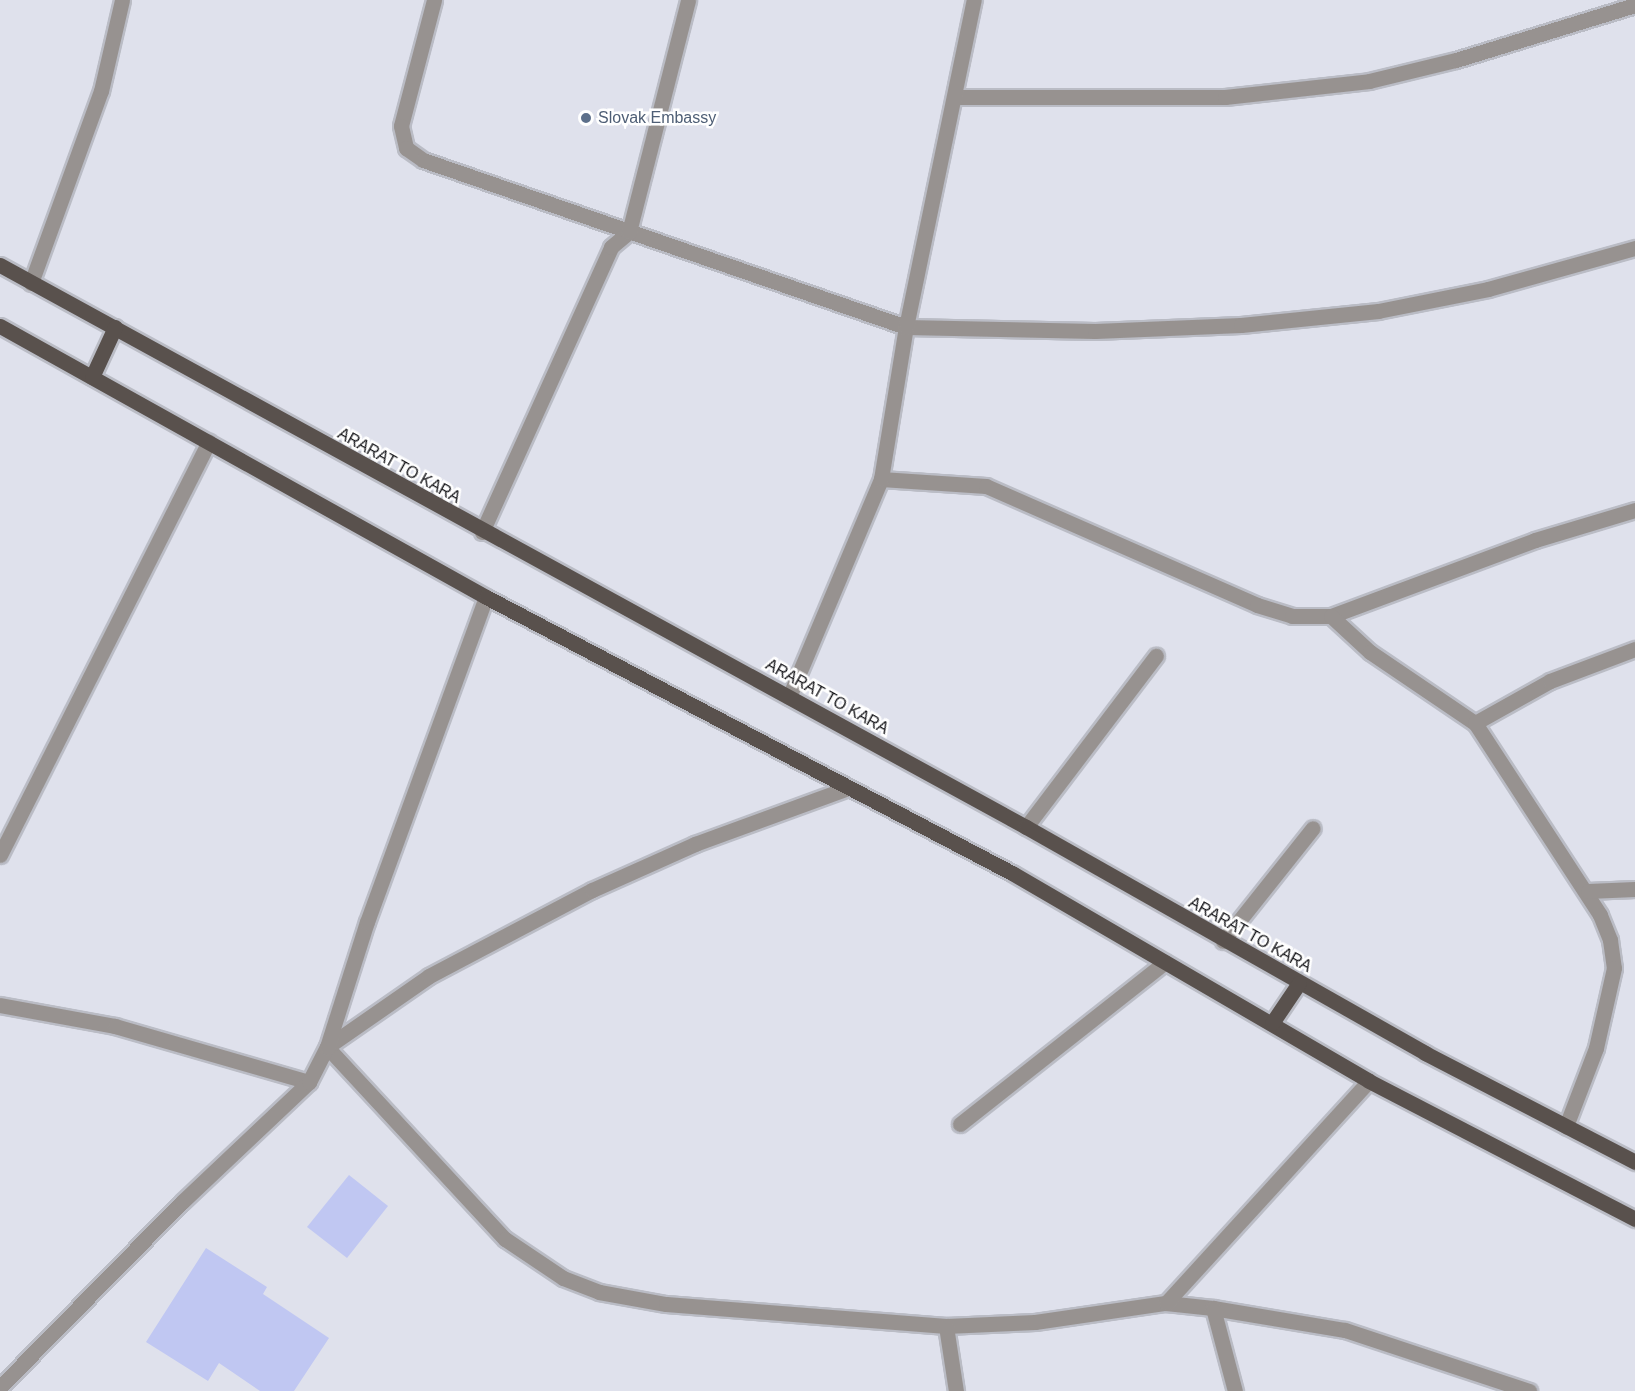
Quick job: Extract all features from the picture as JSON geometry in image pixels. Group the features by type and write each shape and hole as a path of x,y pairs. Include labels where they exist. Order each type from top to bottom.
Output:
{"main road":[{"name":"ARARAT TO KARA","path":"0,265 482,532 1026,827 1299,983 1635,1162"},
{"path":"0,326 486,597 1012,873 1369,1081 1635,1219"},
{"path":"92,377 115,327"},
{"path":"1272,1023 1299,983"}],"street":[{"path":"31,283 101,91 122,0"},
{"path":"434,0 401,126 405,148 423,160 906,327 1095,331 1241,325 1378,311 1488,289 1635,248"},
{"path":"482,532 611,247 629,232 688,0"},
{"path":"789,697 881,479 906,327 957,97 974,0"},
{"path":"957,97 1225,97 1369,81 1456,60 1635,5"},
{"path":"0,855 209,442"},
{"path":"881,479 987,486 1257,605 1292,616 1331,616 1535,540 1635,510"},
{"path":"0,1387 182,1202 309,1082 327,1047 367,922 486,597"},
{"path":"1331,616 1370,652 1474,723 1587,891 1610,940 1614,968 1596,1048 1566,1126"},
{"path":"1474,723 1550,681 1635,649"},
{"path":"1026,827 1156,656"},
{"path":"327,1047 429,976 592,890 695,844 848,788"},
{"path":"1223,941 1313,828"},
{"path":"1587,891 1635,889"},
{"path":"960,1124 1165,962"},
{"path":"0,1005 115,1026 309,1082"},
{"path":"327,1047 505,1239 563,1278 599,1292 666,1304 946,1326 1035,1322 1166,1303 1213,1308 1345,1330 1513,1388 1529,1391"},
{"path":"1166,1303 1369,1081"},
{"path":"1213,1308 1234,1391"},
{"path":"946,1326 956,1391"}],"building":[{"path":"349,1175 388,1206 347,1258 307,1227"},
{"path":"206,1248 267,1287 263,1294 329,1338 294,1391 260,1391 219,1363 208,1381 146,1342"}],"place":[{"name":"Slovak Embassy","path":"586,118"}]}
